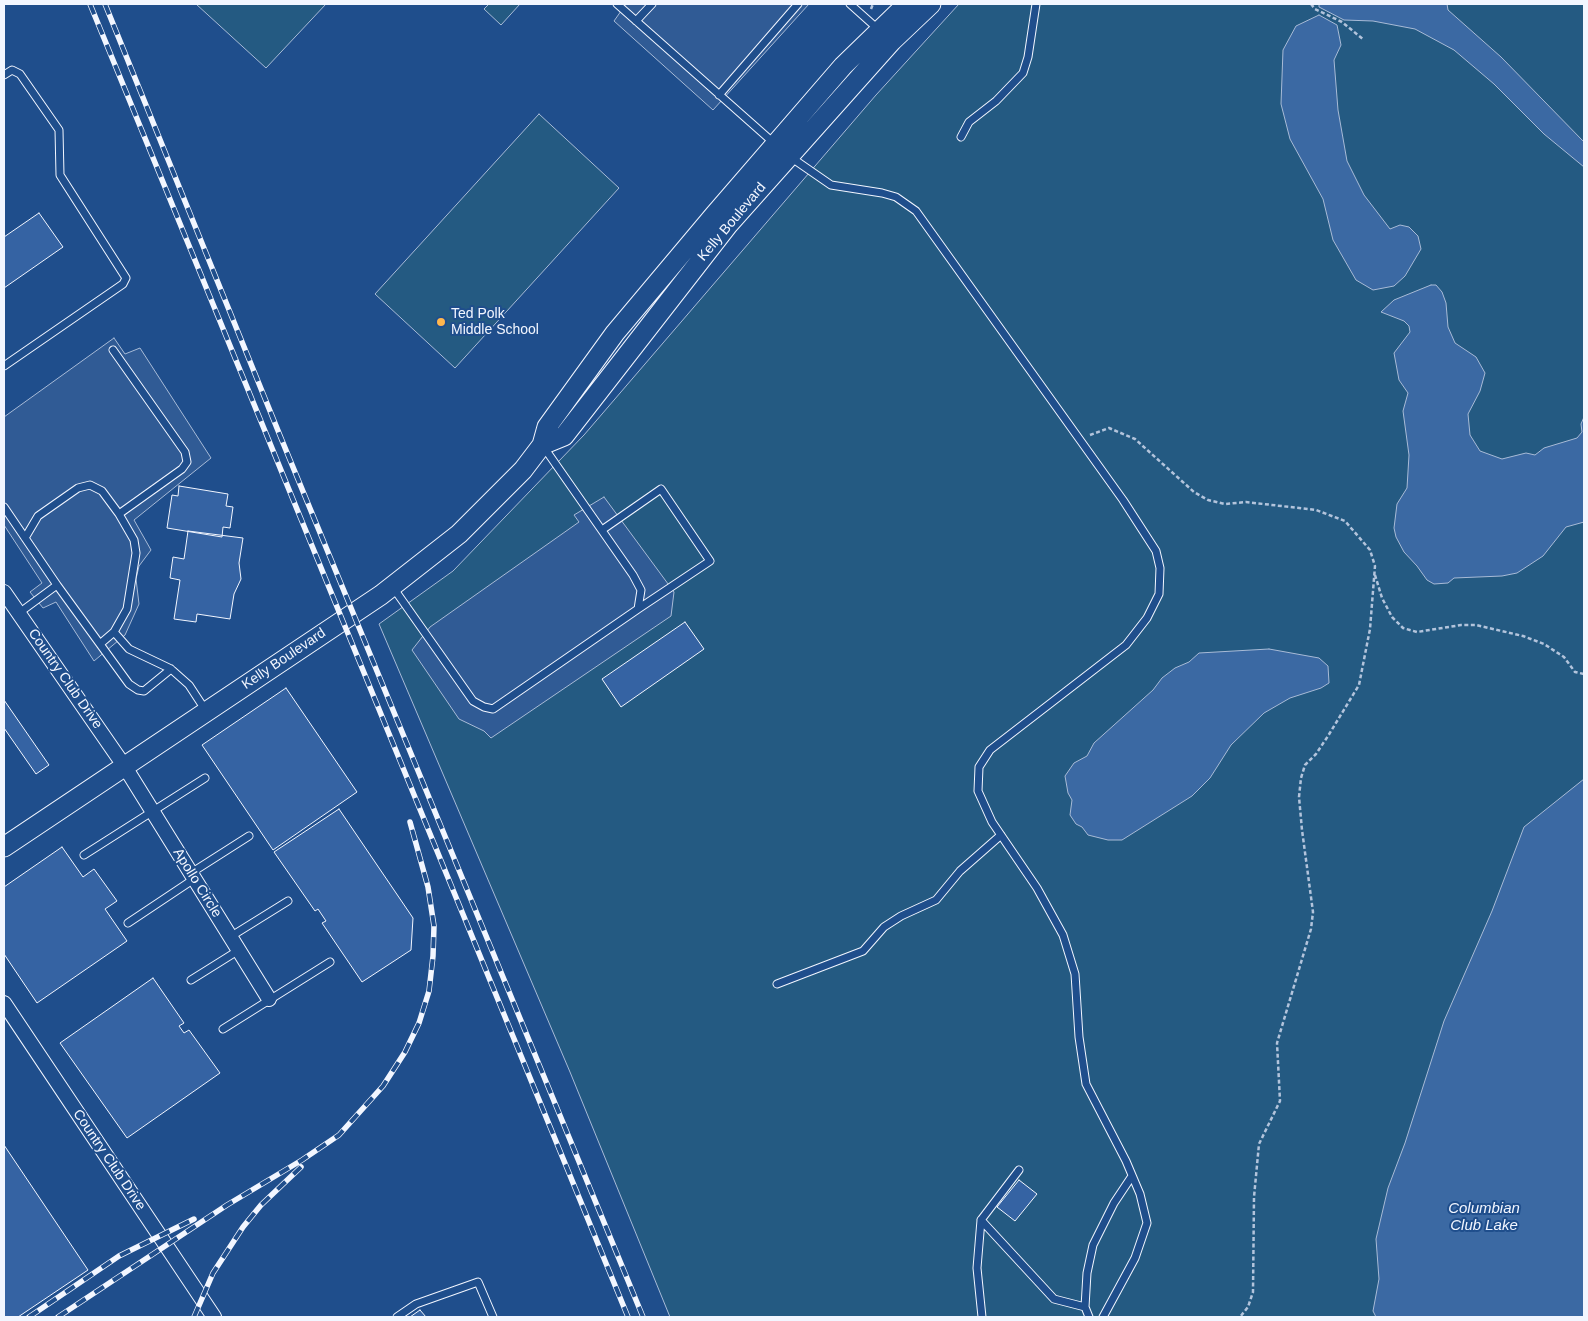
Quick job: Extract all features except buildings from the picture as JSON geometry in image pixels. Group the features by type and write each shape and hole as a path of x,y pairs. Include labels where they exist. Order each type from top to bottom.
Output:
{"street":[{"name":"Kelly Boulevard","path":"782,150 843,66 907,4"},
{"name":"Kelly Boulevard","path":"4,847 126,767 392,586 459,534 523,470 542,445 546,427 615,333 782,150 931,4"},
{"name":"Country Club Drive","path":"4,592 126,767"},
{"name":"Apollo Circle","path":"126,767 269,999"},
{"name":"Country Club Drive","path":"4,1003 214,1317"}],"lane":[{"path":"617,4 782,150 831,185 896,197 916,211 1081,442 1156,551 1160,568 1159,594 1148,618 1126,645 990,750 979,767 978,791 992,822 1037,888 1063,935 1075,974 1079,1037 1086,1084 1140,1194 1147,1223 1136,1258 1103,1317"},
{"path":"636,21 652,4"},
{"path":"719,95 798,4"},
{"path":"850,4 879,30"},
{"path":"961,137 969,122 996,101 1023,73 1028,57 1036,4"},
{"path":"4,75 12,70 20,74 59,130 60,175 126,278 123,284 4,366"},
{"path":"114,350 185,452 187,462 182,469 119,514"},
{"path":"542,445 602,530 641,590 638,609"},
{"path":"25,538 38,516 78,488 90,485 102,491 119,514 134,540 136,553 127,609 114,632 100,644"},
{"path":"392,586 473,701 493,709 710,561 661,489 602,530"},
{"path":"4,507 57,585 129,684 138,690 144,691 171,669"},
{"path":"18,613 57,585"},
{"path":"114,632 130,649 171,669 189,685 207,712"},
{"path":"84,855 205,778"},
{"path":"777,984 863,951 884,927 900,916 936,900 960,871 1001,835"},
{"path":"128,923 249,836"},
{"path":"230,937 288,901"},
{"path":"191,980 239,950"},
{"path":"223,1029 330,962"},
{"path":"982,1317 977,1268 982,1220 1019,1170"},
{"path":"1089,1317 1085,1306 1087,1273 1093,1245 1114,1203 1132,1176"},
{"path":"982,1220 1054,1299 1085,1306"},
{"path":"396,1317 416,1304 478,1282 493,1317"}],"path":[{"path":"1311,4 1315,9 1342,22 1364,40"},
{"path":"1081,442 1095,432 1109,428 1120,431 1135,439 1194,492 1208,500 1225,504 1246,502 1316,510 1345,521 1370,550 1376,566 1370,629 1358,685 1324,742 1305,765 1300,778 1301,813 1314,912 1312,929 1277,1043 1280,1102 1259,1144 1254,1197 1253,1292 1248,1307 1240,1317"},
{"path":"1375,574 1382,598 1392,617 1403,628 1417,632 1461,625 1476,625 1523,636 1544,644 1564,657 1574,672 1584,674"}],"shaded area":[{"path":"196,4 326,4 266,68"},
{"path":"489,4 520,4 501,25 484,9"},
{"path":"626,4 809,4 713,110 614,21"},
{"path":"959,4 1584,4 1584,1317 670,1317 570,1072 379,624 453,571 584,435 876,95"},
{"path":"539,114 619,188 455,368 375,294"},
{"path":"114,338 125,354 140,348 211,458 134,520 151,550 139,566 136,579 139,604 125,635 94,661 56,602 43,608 30,592 42,583 4,525 4,417"},
{"path":"604,497 674,592 671,616 491,738 484,731 459,719 412,650 430,627 579,522 574,515"}],"water":[{"path":"1319,4 1447,4 1448,10 1501,57 1584,142 1584,167 1544,134 1494,84 1454,50 1415,29 1373,21 1344,20 1319,7"},
{"path":"1319,15 1337,25 1341,45 1334,60 1338,110 1347,161 1364,195 1390,229 1400,225 1409,227 1418,236 1421,249 1405,276 1394,286 1373,290 1356,280 1333,240 1323,199 1290,139 1281,104 1283,50 1296,26"},
{"path":"1431,285 1436,285 1442,292 1446,303 1448,327 1455,343 1476,357 1485,373 1480,391 1468,414 1470,435 1480,451 1502,459 1526,453 1535,455 1544,448 1577,438 1582,432 1581,424 1584,417 1584,522 1566,527 1543,556 1517,573 1502,576 1454,578 1448,583 1434,584 1427,580 1404,552 1396,537 1394,528 1397,504 1407,488 1409,455 1403,411 1408,393 1399,380 1394,353 1410,332 1409,326 1404,321 1381,312 1394,300"},
{"path":"1269,649 1319,658 1328,666 1329,683 1321,688 1290,698 1264,713 1231,745 1210,778 1192,796 1122,840 1108,840 1088,835 1082,827 1076,824 1070,815 1072,800 1068,793 1065,776 1074,763 1087,756 1094,743 1153,690 1162,678 1175,668 1189,662 1199,653"},
{"name":"Columbian Club Lake","path":"1584,779 1584,1317 1376,1317 1373,1311 1379,1279 1376,1239 1388,1188 1405,1143 1444,1021 1492,911 1524,827"}],"railway":[{"path":"90,4 628,1317"},
{"path":"105,4 281,438 643,1317"},
{"path":"58,1317 227,1205 302,1160 339,1135 383,1086 405,1052 419,1023 429,991 433,956 434,926 428,887 410,822"},
{"path":"194,1317 213,1273 243,1227 261,1205 301,1167"},
{"path":"29,1317 119,1256 194,1219"}],"place":[{"name":"Ted Polk Middle School","path":"441,322"}]}
